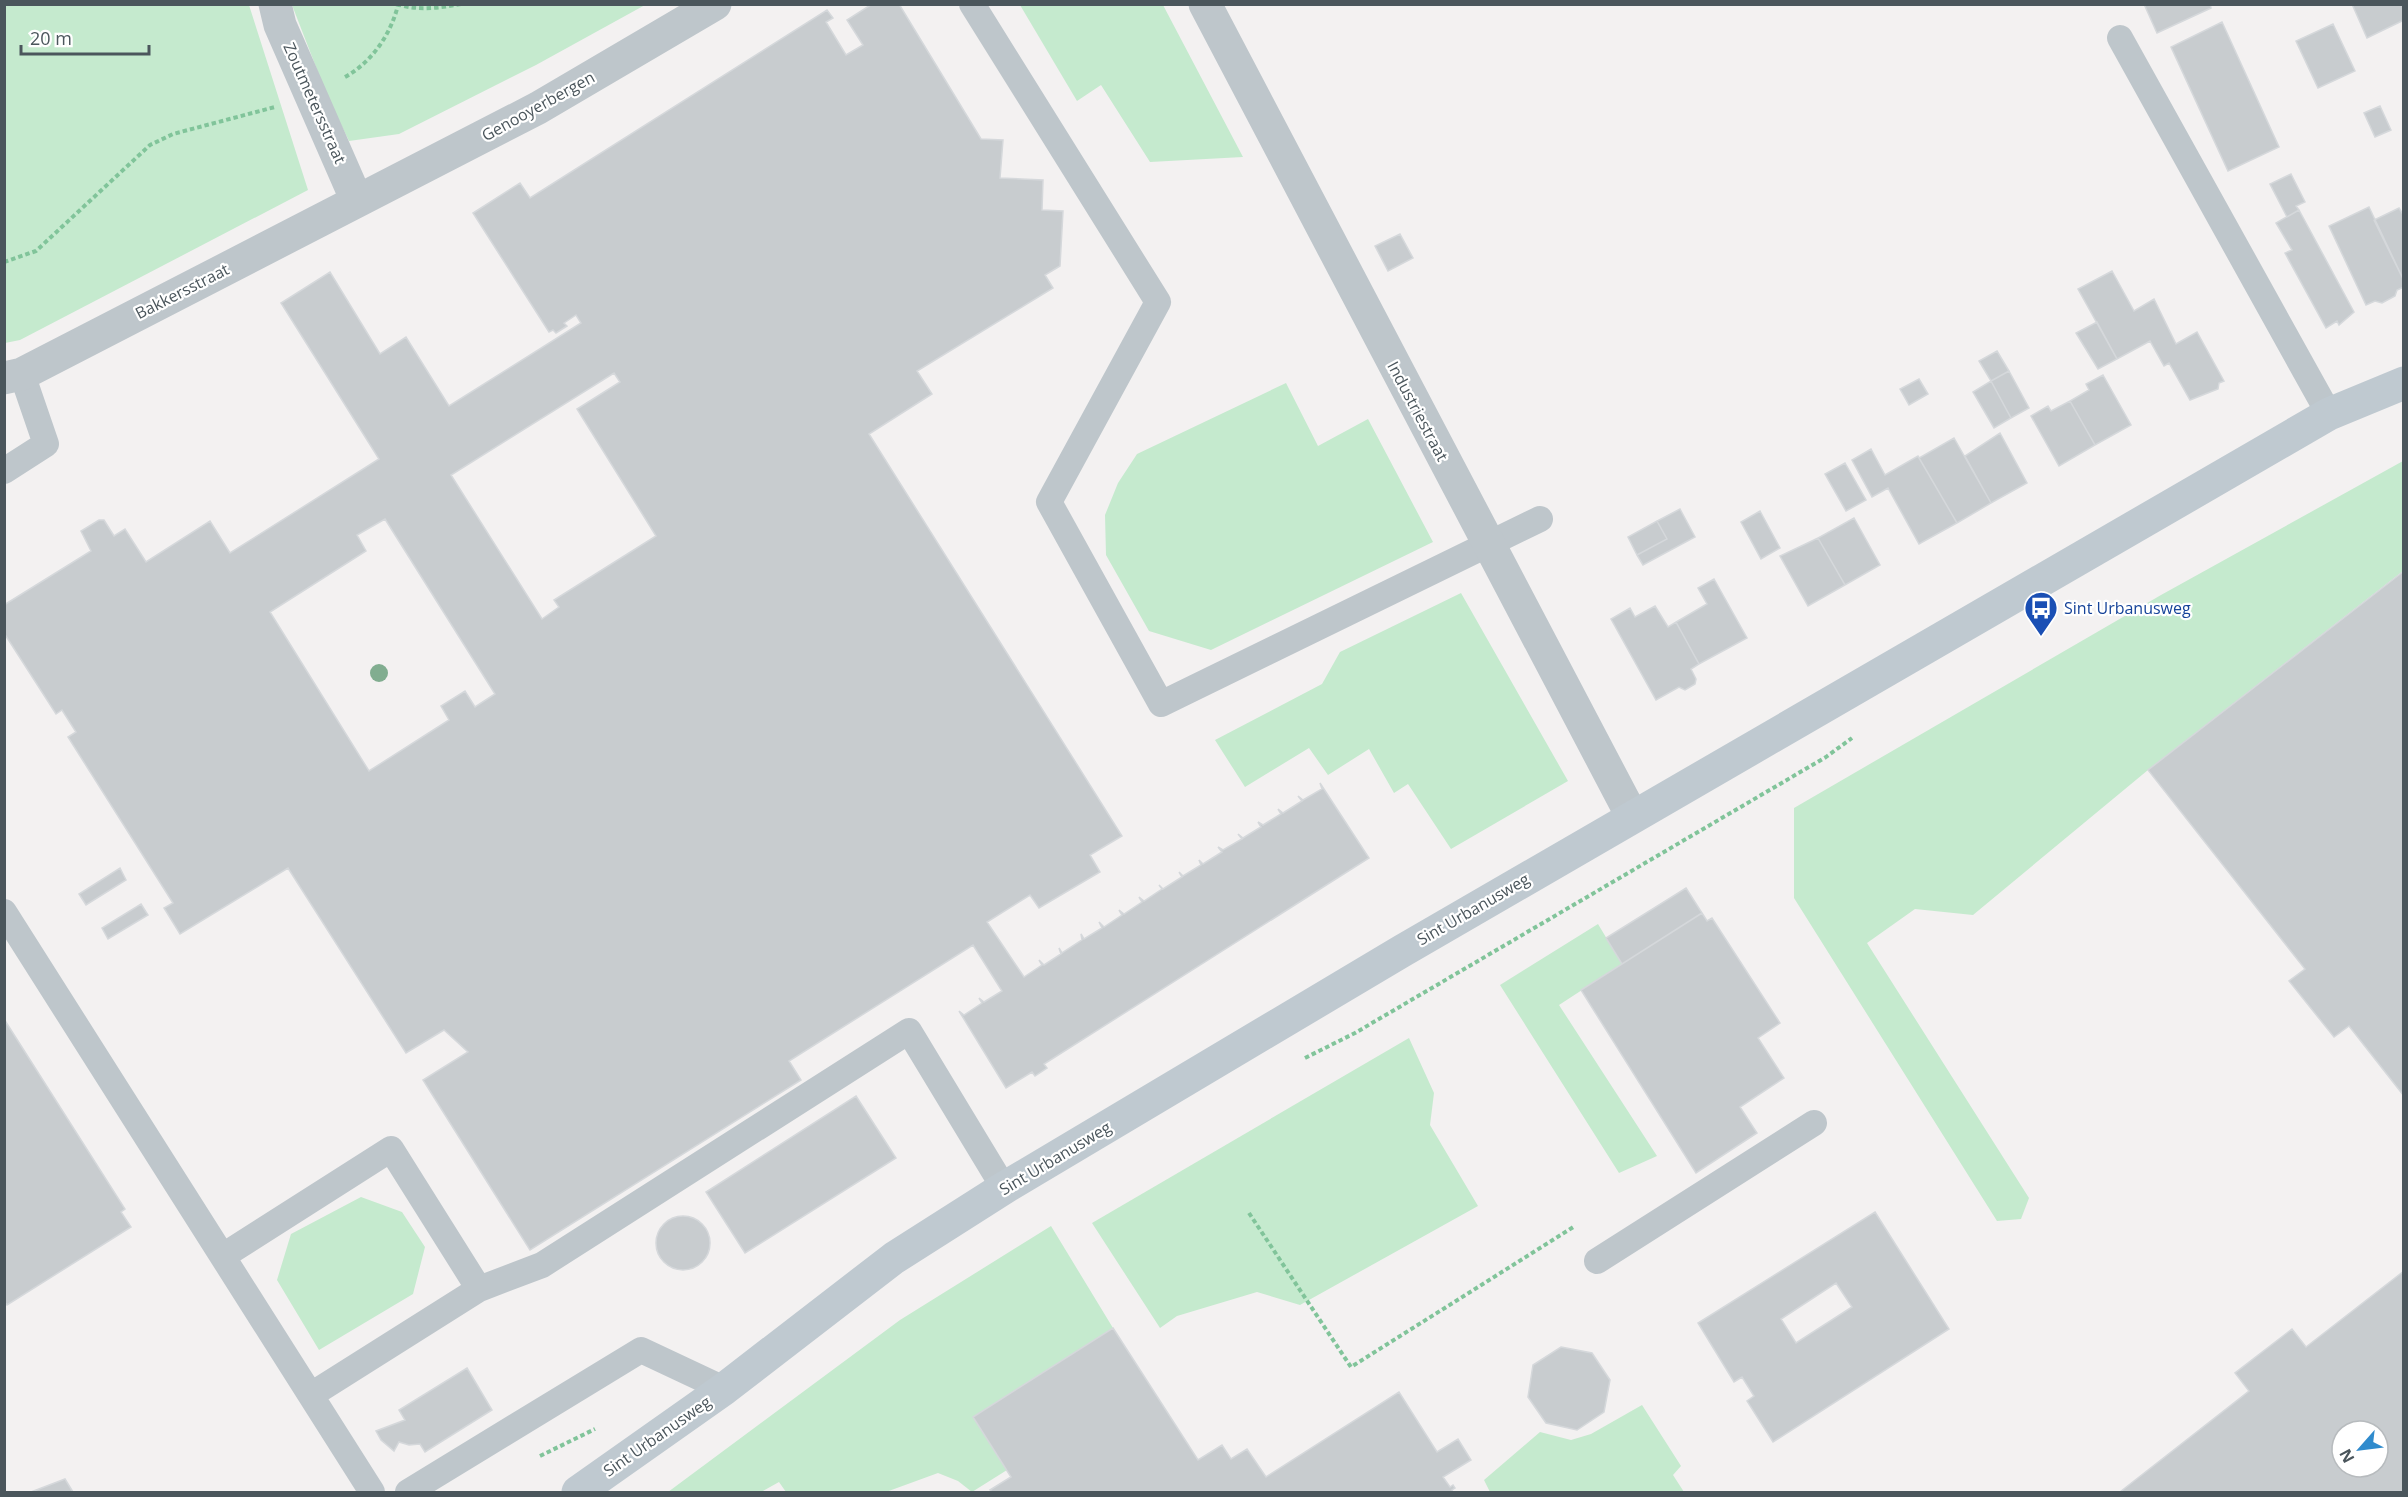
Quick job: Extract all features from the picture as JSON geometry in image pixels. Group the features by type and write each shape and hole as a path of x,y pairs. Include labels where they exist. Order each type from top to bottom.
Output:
{"street":[{"name":"Zoutmetersstraat","path":"275,4 280,25 357,201"},
{"name":"Genooyerbergen","path":"357,201 538,108 716,4"},
{"name":"Industriestraat","path":"1205,4 1632,816"},
{"name":"Bakkersstraat","path":"13,376 357,201"},
{"name":"Sint Urbanusweg","path":"578,1492 724,1389 894,1258 1004,1188 1632,816 2329,414 2403,383"}],"lane":[{"path":"972,4 1158,302 1049,502 1161,704 1540,519"},
{"path":"2120,38 2329,414"},
{"path":"4,471 46,444 13,376"},
{"path":"4,912 372,1492"},
{"path":"311,1395 479,1289 542,1265 909,1031 1004,1188"},
{"path":"1597,1261 1814,1123"},
{"path":"223,1256 391,1149 479,1289"},
{"path":"408,1492 641,1350 724,1389"}],"path":[{"path":"4,262 36,251 150,145 173,134 257,113 332,85 353,73 369,58 394,21 398,5 420,8 460,4"},
{"path":"1302,1059 1355,1033 1826,757 1853,738"},
{"path":"1249,1213 1351,1367 1575,1226"}],"green space":[{"path":"4,5 249,5 308,190 20,340 5,343"},
{"path":"292,5 645,5 536,65 399,134 349,141 328,98"},
{"path":"1020,5 1163,5 1243,157 1150,162 1101,85 1077,101"},
{"path":"1286,383 1318,446 1368,419 1433,542 1211,650 1149,631 1106,555 1105,515 1118,483 1137,454"},
{"path":"2403,461 2403,571 2148,770 1973,915 1915,909 1867,943 2029,1198 2021,1219 1997,1221 1794,898 1794,808 2161,595"},
{"path":"1461,593 1568,781 1451,849 1408,784 1394,793 1369,749 1328,775 1309,748 1245,787 1215,740 1322,684 1340,652"},
{"path":"1598,924 1622,964 1559,1005 1657,1156 1619,1173 1500,985"},
{"path":"1409,1038 1434,1093 1430,1125 1478,1206 1300,1305 1257,1292 1177,1316 1160,1328 1092,1223"},
{"path":"361,1197 402,1212 425,1247 413,1294 319,1350 277,1280 291,1234"},
{"path":"1051,1226 1113,1328 973,1417 1007,1470 972,1492 958,1481 938,1473 886,1492 786,1492 779,1482 761,1492 668,1492 900,1320"},
{"path":"1642,1405 1681,1466 1673,1475 1684,1492 1490,1492 1484,1480 1540,1432 1571,1440 1591,1434"}],"building":[{"path":"872,4 899,4 981,139 1003,140 1000,178 1043,180 1042,210 1063,211 1060,266 1045,275 1053,288 917,371 932,394 869,434 1122,836 1090,855 1100,872 1039,908 1030,895 987,922 1024,977 1042,965 1039,960 1044,965 1061,954 1059,948 1062,953 1082,940 1081,934 1084,939 1102,928 1099,922 1104,927 1122,915 1119,910 1124,914 1142,902 1139,897 1144,901 1162,889 1159,885 1163,889 1182,877 1179,872 1183,876 1201,865 1199,860 1203,864 1222,852 1218,847 1223,850 1242,839 1238,834 1243,838 1261,827 1258,822 1263,825 1281,814 1278,809 1283,813 1302,801 1298,796 1303,800 1322,789 1320,783 1369,858 1044,1064 1047,1068 1035,1076 1032,1072 1006,1088 959,1011 964,1015 982,1003 979,998 984,1002 1002,991 973,945 789,1061 801,1080 530,1250 423,1080 468,1052 444,1030 406,1053 288,868 180,934 164,908 173,903 68,737 76,732 62,710 56,714 4,633 4,605 91,551 81,531 99,520 104,520 114,536 125,529 146,562 210,521 230,553 379,459 281,303 330,272 380,354 406,337 449,406 581,323 576,315 564,323 567,326 556,333 553,330 549,332 473,213 520,183 530,198 827,10 833,18 826,22 846,55 863,45 847,20","holes":["614,373 620,382 577,409 656,536 554,600 559,607 542,619 451,475","385,519 495,694 475,707 465,691 441,706 449,720 369,771 270,612 366,551 357,535"]},
{"path":"2144,4 2210,4 2211,8 2157,33"},
{"path":"2352,4 2404,4 2404,20 2367,38"},
{"path":"2222,22 2279,147 2228,171 2171,47"},
{"path":"2333,24 2355,71 2318,88 2296,41"},
{"path":"2380,106 2391,130 2375,137 2364,113"},
{"path":"2291,174 2305,202 2296,206 2299,210 2287,217 2270,184"},
{"path":"2369,207 2404,281 2404,287 2397,290 2395,296 2382,303 2375,301 2366,305 2329,226"},
{"path":"2399,208 2404,216 2404,281 2374,220"},
{"path":"2299,210 2354,312 2339,325 2337,321 2326,328 2285,253 2292,250 2276,223"},
{"path":"1400,234 1413,258 1388,271 1375,246"},
{"path":"2112,271 2134,311 2154,299 2176,344 2197,332 2224,381 2219,383 2218,389 2190,400 2169,363 2164,366 2150,341 2117,359 2078,289"},
{"path":"2097,322 2117,359 2098,369 2076,333"},
{"path":"1997,351 2009,371 1991,381 1979,361"},
{"path":"2009,371 2029,408 2011,418 1991,381"},
{"path":"2103,375 2131,425 2095,445 2070,401 2089,390 2086,384"},
{"path":"1919,379 1928,394 1909,405 1900,389"},
{"path":"1991,381 2011,418 1994,428 1973,392"},
{"path":"2070,401 2095,445 2059,466 2031,416 2048,406 2051,411"},
{"path":"2000,433 2027,483 1991,503 1965,456"},
{"path":"1954,438 1991,503 1957,523 1919,458"},
{"path":"1871,449 1885,475 1918,456 1957,523 1919,544 1888,488 1872,497 1852,460"},
{"path":"1845,463 1866,500 1846,511 1825,474"},
{"path":"1680,509 1695,537 1643,565 1637,555 1667,539 1657,521"},
{"path":"1760,511 1780,548 1761,559 1741,522"},
{"path":"1854,518 1880,565 1845,585 1818,538"},
{"path":"1657,521 1667,539 1637,555 1628,537"},
{"path":"1818,538 1845,585 1808,606 1780,556"},
{"path":"2404,571 2404,1096 2349,1026 2334,1037 2289,981 2305,969 2148,770"},
{"path":"1714,579 1747,638 1699,664 1676,622 1707,604 1698,588"},
{"path":"1655,606 1668,627 1676,622 1699,664 1691,669 1696,679 1695,684 1685,690 1679,687 1656,700 1611,619 1630,608 1635,617"},
{"path":"120,868 126,880 86,905 79,894"},
{"path":"1686,888 1702,913 1622,964 1606,938"},
{"path":"141,904 148,915 108,939 102,928"},
{"path":"1702,913 1707,921 1712,918 1780,1023 1758,1038 1784,1078 1740,1107 1757,1133 1696,1173 1581,990"},
{"path":"4,1019 125,1209 121,1212 131,1227 7,1305 4,1301"},
{"path":"856,1096 896,1158 745,1253 706,1192"},
{"path":"1875,1212 1949,1329 1773,1442 1747,1401 1754,1396 1742,1377 1734,1382 1698,1323","holes":["1836,1283 1852,1307 1796,1343 1781,1319"]},
{"path":"678,1216 688,1216 698,1220 706,1228 710,1243 706,1258 698,1266 688,1270 678,1270 668,1266 660,1258 656,1248 656,1238 660,1228 668,1220"},
{"path":"2404,1271 2404,1492 2120,1492 2249,1391 2235,1373 2292,1329 2306,1347"},
{"path":"1113,1328 1198,1460 1222,1445 1231,1459 1247,1449 1266,1477 1399,1392 1437,1452 1458,1439 1471,1460 1443,1477 1450,1487 1453,1485 1455,1488 1453,1492 992,1492 990,1490 1011,1477 973,1417"},
{"path":"1561,1347 1592,1353 1610,1380 1604,1412 1577,1430 1546,1423 1528,1397 1533,1365"},
{"path":"467,1368 492,1410 425,1452 420,1444 409,1445 399,1442 394,1451 381,1440 376,1431 405,1420 399,1410"},
{"path":"65,1479 73,1492 31,1492"}],"place":[{"name":"Sint Urbanusweg","path":"2041,637"}]}
